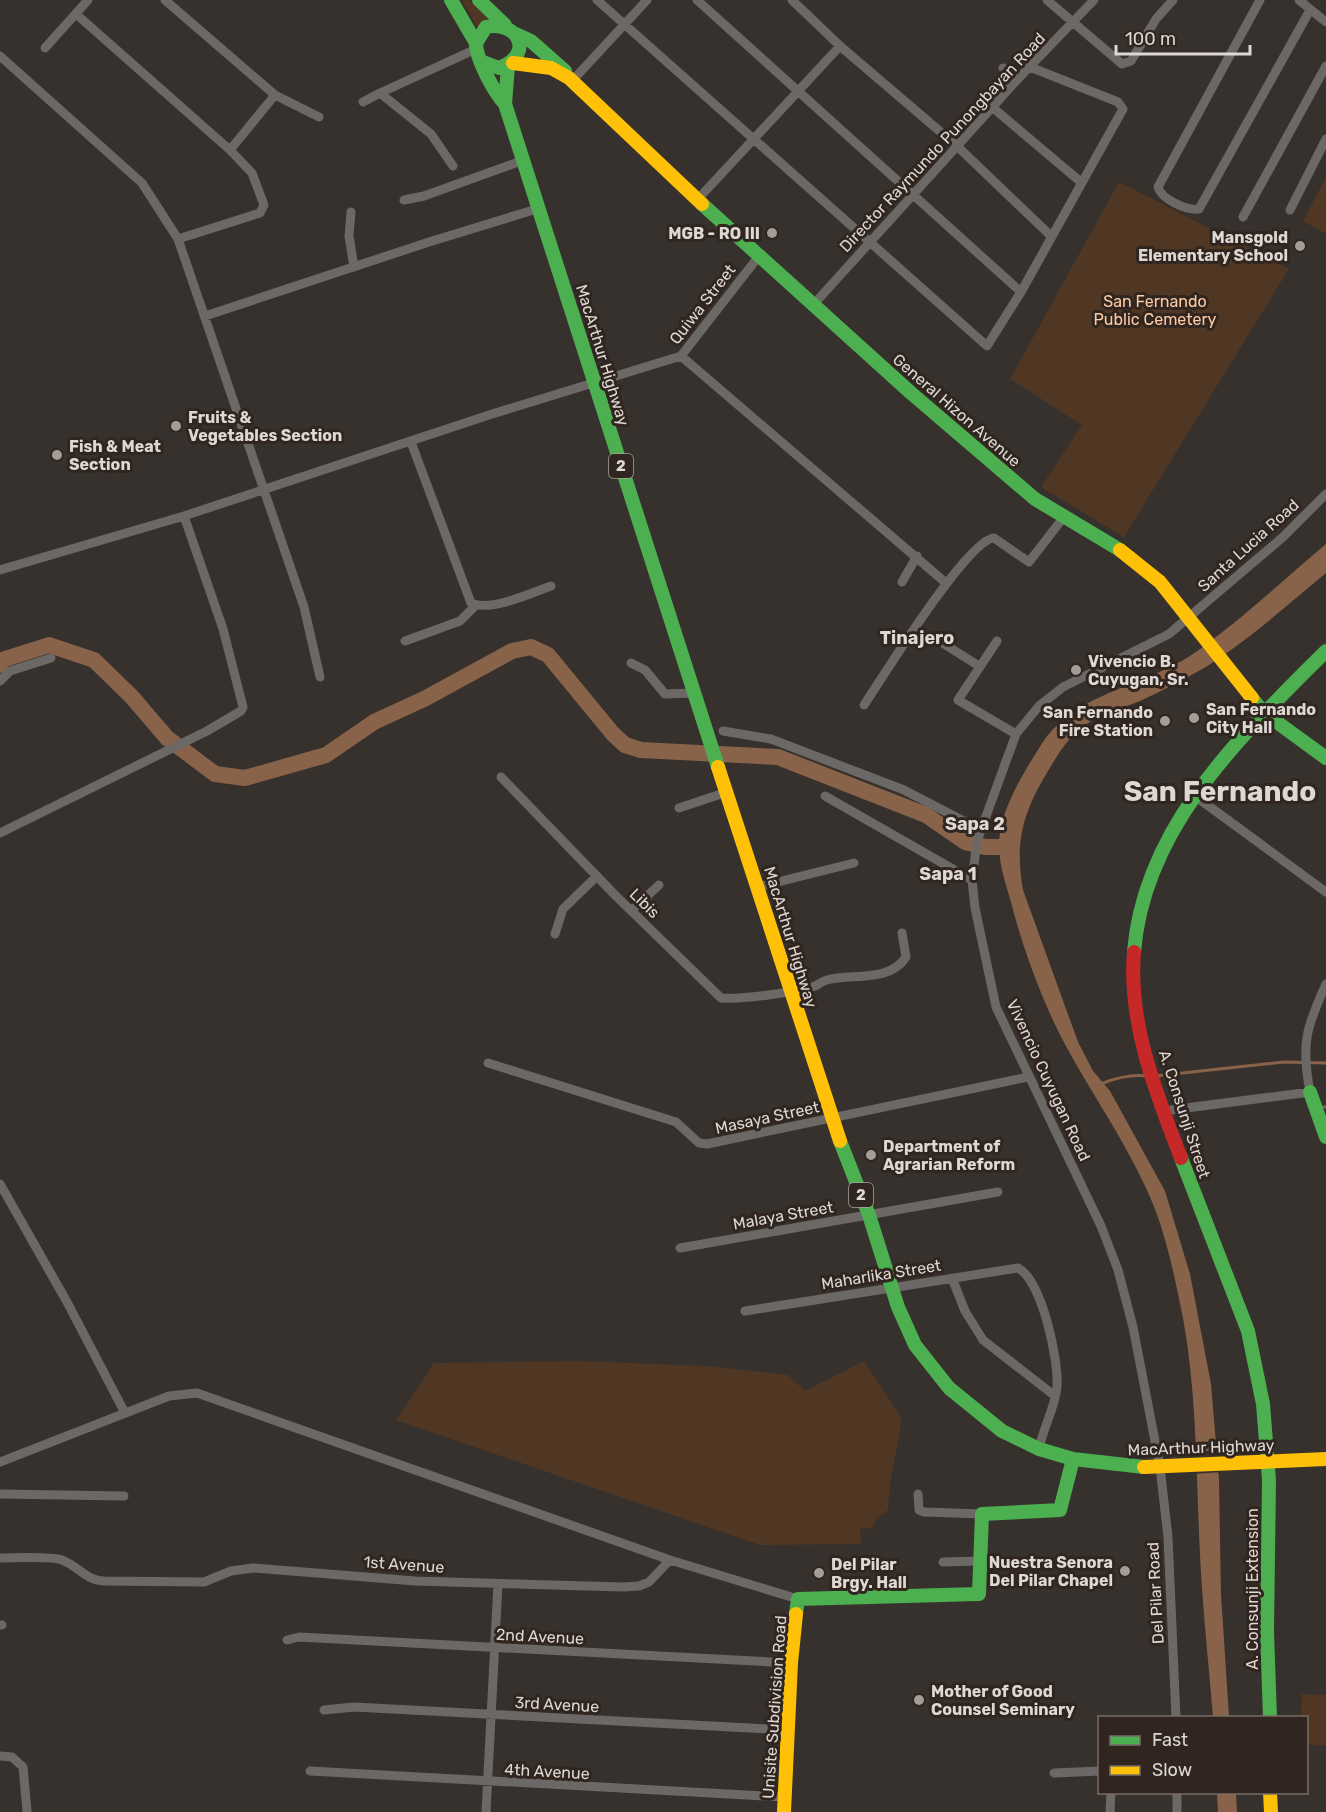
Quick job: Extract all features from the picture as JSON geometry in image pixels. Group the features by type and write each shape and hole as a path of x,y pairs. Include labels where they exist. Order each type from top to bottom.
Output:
{"main road":[{"name":"MacArthur Highway","path":"450,0 476,46 495,90 505,104 831,1119 869,1215 891,1288 915,1345 949,1388 1002,1431 1039,1449 1073,1459 1117,1466 1160,1467 1225,1462 1326,1459"},
{"path":"479,0 511,30"},
{"path":"476,46 486,28 511,30"},
{"name":"MacArthur Highway","path":"505,104 510,65 520,50 511,30"},
{"name":"General Hizon Avenue","path":"511,30 531,41 557,62 571,79 653,160 1026,492 1063,518 1113,545 1160,582 1263,712 1326,758"},
{"path":"483,62 493,68 510,65"},
{"name":"General Hizon Avenue","path":"510,65 550,68 571,79"},
{"name":"A. Consunji Street","path":"1269,1461 1259,1384 1248,1332 1163,1111 1152,1074 1132,977 1136,920 1156,860 1195,795 1263,712 1326,651"},
{"path":"1310,1092 1326,1137"},
{"path":"982,1514 1060,1510 1073,1459"},
{"name":"A. Consunji Extension","path":"1269,1461 1267,1634 1270,1716"},
{"name":"Unisite Subdivision Road","path":"784,1812 791,1663 798,1599 979,1594 982,1514"},
{"path":"1270,1794 1271,1812"}],"street":[{"path":"45,48 88,0"},
{"path":"165,0 275,95 319,117"},
{"path":"597,0 983,346 989,345 1021,292 1122,106 1030,67"},
{"path":"571,79 647,0"},
{"path":"697,0 1021,292"},
{"path":"792,0 840,46 957,146 1052,236"},
{"path":"1047,0 1117,62 1127,63 1134,57 1156,20 1173,0"},
{"name":"Director Raymundo Punongbayan Road","path":"814,304 1017,80 1094,0"},
{"path":"1260,0 1158,187 1162,194 1192,210 1199,209 1310,10"},
{"path":"1299,0 1326,22"},
{"path":"76,14 231,150 252,173 260,193 263,210 178,239"},
{"path":"363,102 476,46"},
{"path":"698,199 796,90 840,46"},
{"path":"0,56 142,183 178,239 304,608 320,677"},
{"path":"1243,218 1326,66"},
{"path":"1003,68 1017,80"},
{"path":"380,93 431,134 453,166"},
{"path":"231,150 275,95"},
{"path":"993,107 1082,183"},
{"path":"1290,210 1326,139"},
{"path":"404,200 424,196 524,159"},
{"path":"206,316 540,208"},
{"path":"351,212 349,236 354,267"},
{"name":"Quiwa Street","path":"0,570 184,516 263,488 681,356 759,256"},
{"path":"681,356 946,583"},
{"path":"411,442 467,597 476,605"},
{"name":"Santa Lucia Road","path":"1190,617 1283,537 1326,494"},
{"path":"0,833 148,761 241,711 243,707 223,630 184,516"},
{"path":"864,705 946,583 972,552 989,538 997,540 1029,562 1063,518"},
{"path":"902,582 917,556"},
{"path":"405,641 460,621 476,605 519,598 551,586"},
{"name":"Vivencio Cuyugan Road","path":"1160,1467 1133,1327 1118,1270 1090,1200 1028,1077 996,1007 981,943 972,880 979,830 1016,734 1039,706 1064,687 1146,648 1190,617"},
{"path":"997,641 958,700 1016,734"},
{"path":"944,644 979,666"},
{"path":"0,681 10,671 51,658"},
{"path":"631,663 645,670 665,694 694,693"},
{"path":"723,731 771,739 904,790 979,830"},
{"name":"Libis","path":"501,777 597,876 722,998 790,990"},
{"path":"679,808 727,792"},
{"path":"1195,795 1326,892"},
{"path":"825,796 972,880"},
{"path":"757,887 854,863"},
{"path":"555,934 563,909 597,876"},
{"path":"631,910 658,885"},
{"path":"790,990 814,986 827,980 861,977 888,970 902,963 906,957 902,933"},
{"path":"1163,1111 1310,1092 1305,1062 1308,1028 1326,984"},
{"name":"Masaya Street","path":"488,1063 676,1122 699,1143 707,1144 1028,1077"},
{"path":"0,1184 31,1243 62,1291 125,1413"},
{"name":"Malaya Street","path":"680,1248 998,1192"},
{"name":"Maharlika Street","path":"745,1311 1011,1268 1022,1270 1033,1286 1052,1342 1056,1376 1055,1396"},
{"path":"952,1278 965,1311 983,1340 1055,1396 1039,1449"},
{"path":"0,1462 169,1396 197,1393 670,1560 798,1599"},
{"name":"Del Pilar Road","path":"1160,1467 1168,1549 1176,1716"},
{"path":"0,1494 124,1496"},
{"path":"918,1494 919,1510 924,1512 982,1514"},
{"name":"1st Avenue","path":"0,1558 59,1559 95,1580 204,1582 231,1571 253,1568 498,1584 639,1586 649,1582 670,1560"},
{"path":"943,1562 980,1561"},
{"path":"486,1812 498,1584"},
{"name":"2nd Avenue","path":"287,1640 299,1637 791,1663"},
{"name":"3rd Avenue","path":"324,1710 354,1707 788,1730"},
{"path":"0,1756 12,1757 23,1767 27,1812"},
{"name":"4th Avenue","path":"310,1771 488,1783 784,1797"},
{"path":"1054,1773 1098,1771"},
{"path":"1110,1812 1111,1794"},
{"path":"1177,1794 1177,1812"}],"green space":[{"path":"462,0 469,0 491,17 477,27"},
{"path":"1326,177 1326,234 1303,221"},
{"name":"San Fernando Public Cemetery","path":"1119,182 1289,269 1124,537 1041,487 1082,425 1010,379"},
{"path":"578,1361 708,1366 788,1375 805,1391 864,1361 902,1419 888,1510 876,1519 872,1528 860,1529 861,1544 760,1545 396,1420 434,1363"},
{"path":"1302,1694 1326,1695 1326,1746 1308,1744 1308,1716 1301,1716"}],"shaded area":[{"path":"1326,544 1326,573 1252,635 1204,668 1140,701 1096,719 1072,736 1034,797 1023,825 1020,855 1023,890 1078,1042 1093,1071 1110,1091 1165,1191 1190,1274 1211,1384 1219,1480 1221,1594 1229,1716 1213,1716 1201,1578 1193,1398 1183,1318 1172,1268 1158,1218 1145,1186 1050,1015 1022,942 1004,876 999,846 1003,820 1020,780 1055,727 1072,713 1091,702 1153,675 1193,654"},
{"path":"1217,1794 1236,1794 1237,1812 1218,1812"}],"pier":[{"path":"1220,1450 1222,1472 1193,1474 1192,1452"}],"waterway":[{"path":"0,665 2,660 49,645 94,660 132,697 167,738 215,774 245,778 326,755 374,722 426,698 512,651 531,647 548,655 613,734 625,745 641,750 778,757 926,815 965,842 985,847 1008,847"},
{"path":"1155,1076 1284,1062 1326,1063"},
{"path":"1101,1084 1124,1077 1149,1076"}],"traffic: fast":[{"path":"451,0 476,43"},
{"path":"479,0 505,25"},
{"path":"483,62 499,68 511,62 517,54 518,39 506,28 486,27 476,43 486,75 505,104"},
{"path":"516,34 531,41 565,71"},
{"path":"508,66 505,104 718,767"},
{"path":"702,204 911,393 1035,499 1120,550"},
{"path":"1134,952 1142,906 1156,864 1177,824 1202,786 1231,750 1326,651"},
{"path":"1252,698 1263,712 1326,758"},
{"path":"1310,1092 1326,1137"},
{"path":"840,1141 869,1215 898,1307 915,1345 949,1388 1002,1431 1039,1449 1073,1459 1144,1467"},
{"path":"1181,1158 1248,1331 1263,1404 1269,1480 1267,1631 1270,1716"},
{"path":"796,1614 798,1599 979,1594 982,1514 1060,1510 1073,1459"}],"traffic: slow":[{"path":"513,63 551,68 569,78 702,204"},
{"path":"1120,550 1160,582 1252,698"},
{"path":"718,767 840,1141"},
{"path":"1144,1467 1326,1459"},
{"path":"784,1812 791,1663 796,1614"},
{"path":"1270,1794 1271,1812"}],"traffic: jam":[{"path":"1134,952 1133,979 1140,1031 1162,1108 1181,1158"}],"place":[{"name":"MGB - RO III","path":"772,233"},
{"name":"Mansgold Elementary School","path":"1300,246"},
{"name":"Fruits & Vegetables Section","path":"176,426"},
{"name":"Fish & Meat Section","path":"57,455"},
{"name":"Vivencio B. Cuyugan, Sr.","path":"1076,670"},
{"name":"San Fernando City Hall","path":"1194,718"},
{"name":"San Fernando Fire Station","path":"1165,721"},
{"name":"Department of Agrarian Reform","path":"871,1155"},
{"name":"Nuestra Senora Del Pilar Chapel","path":"1125,1571"},
{"name":"Del Pilar Brgy. Hall","path":"819,1573"},
{"name":"Mother of Good Counsel Seminary","path":"919,1700"}],"district":[{"name":"Tinajero","path":"917,638"},
{"name":"San Fernando","path":"1220,791"},
{"name":"Sapa 2","path":"975,824"},
{"name":"Sapa 1","path":"948,874"}]}
